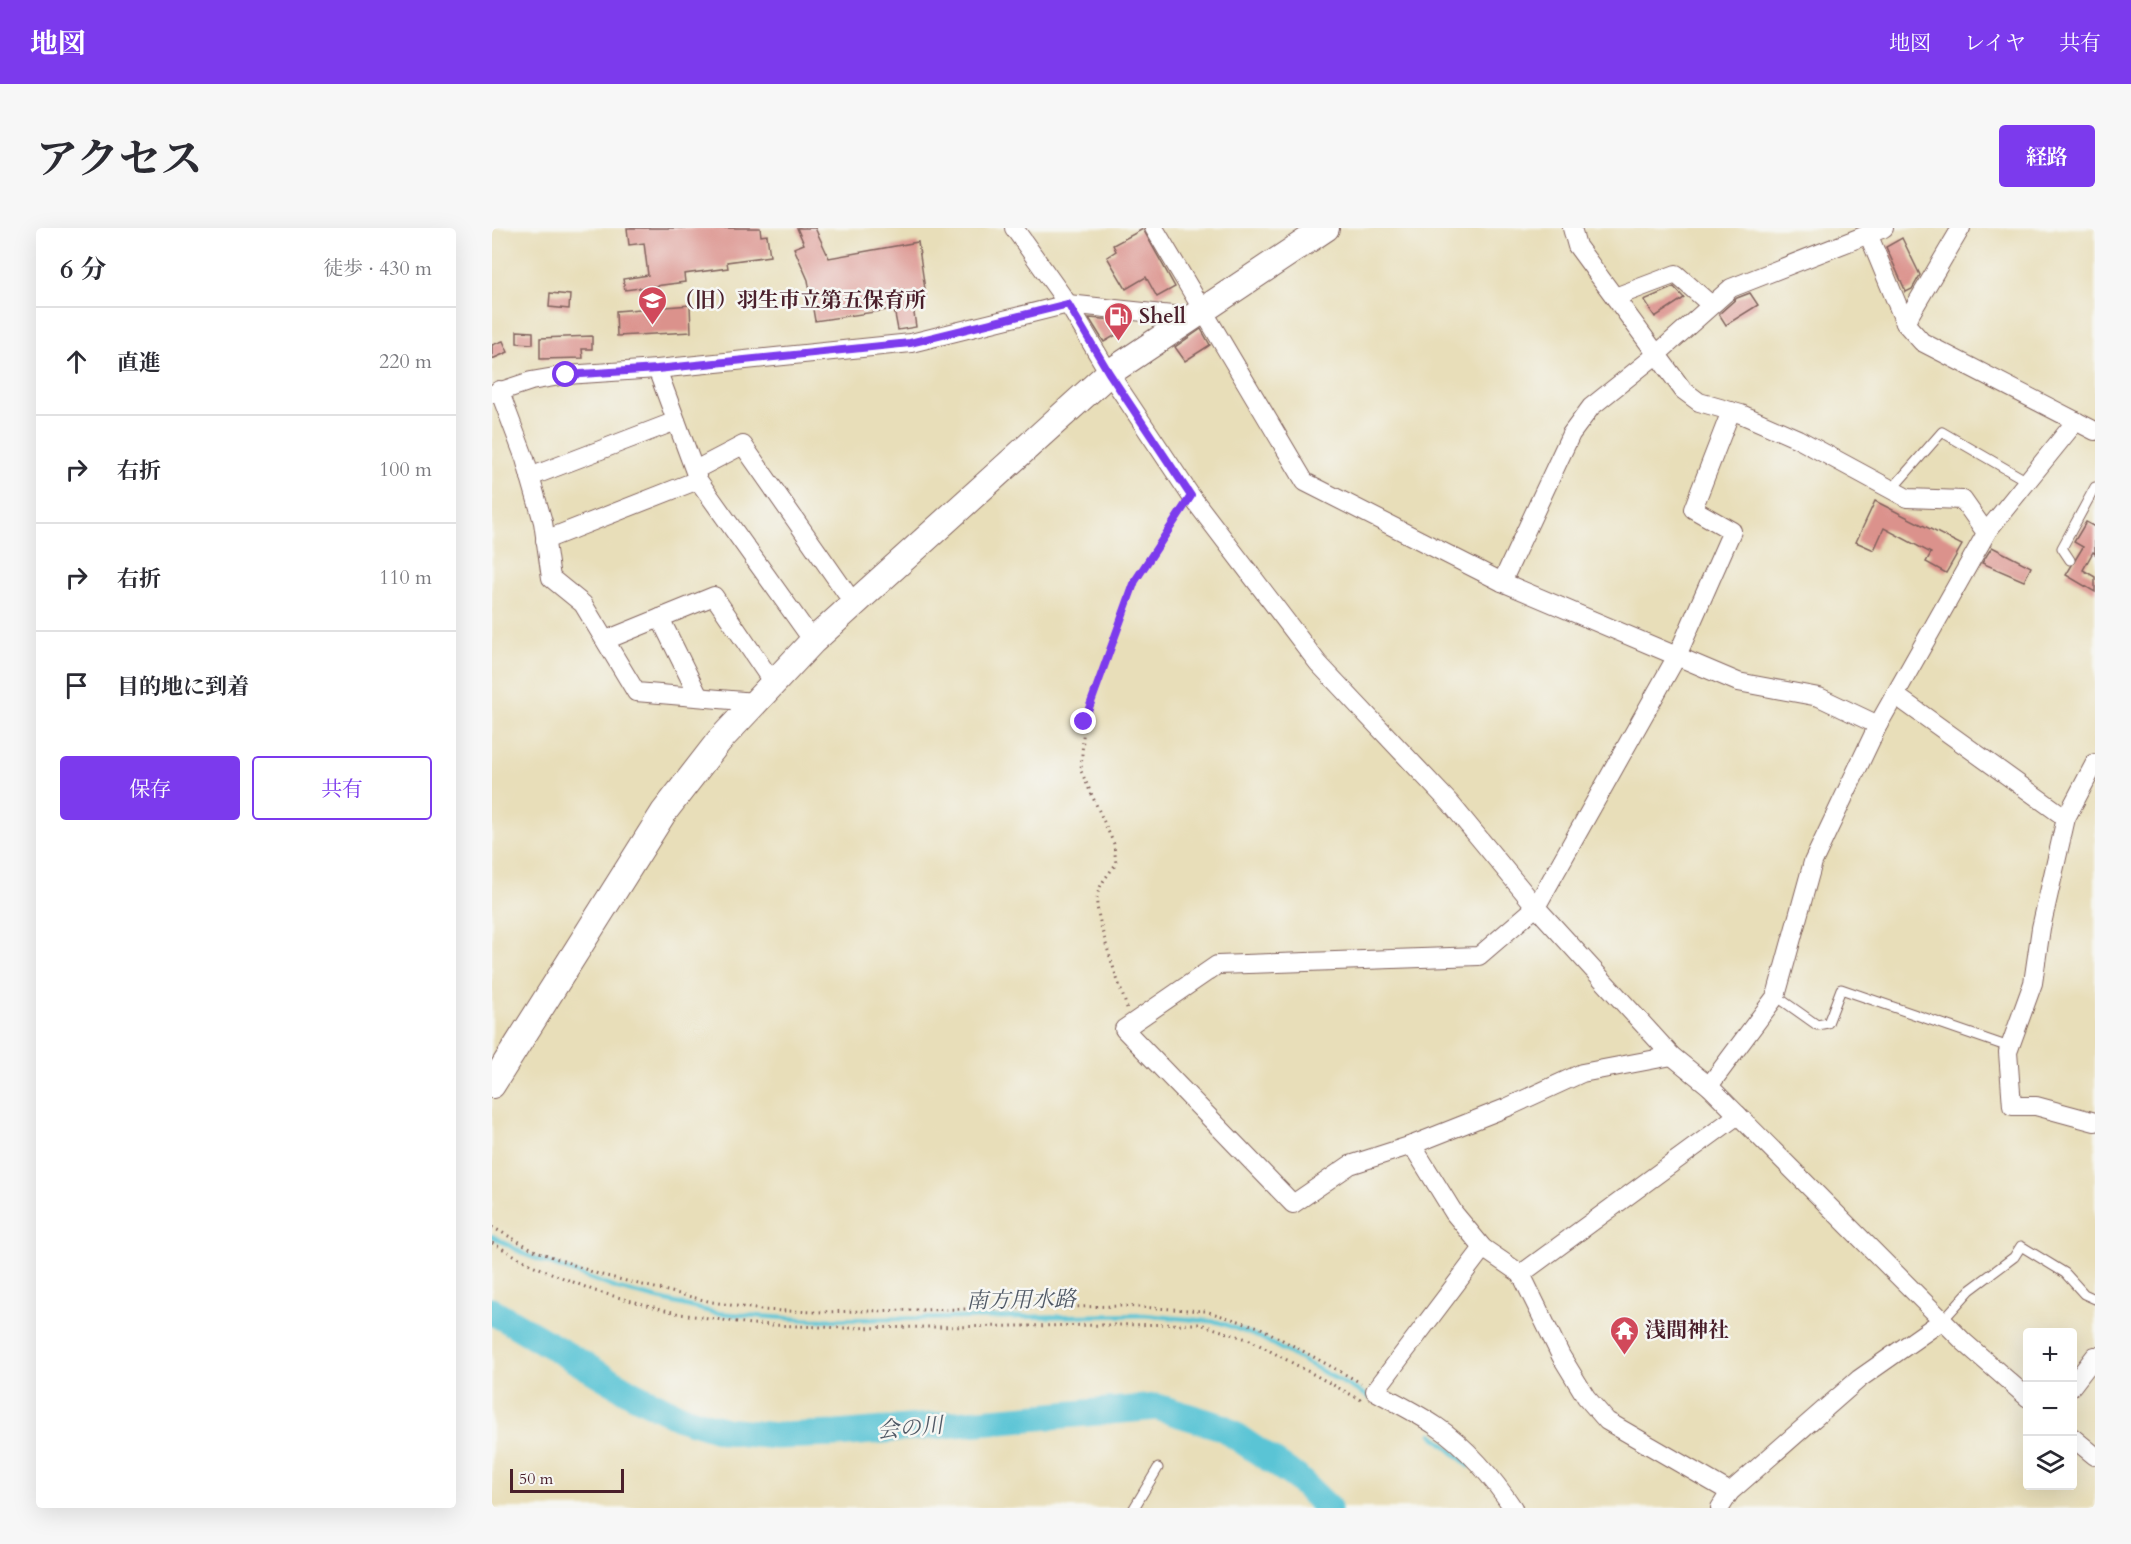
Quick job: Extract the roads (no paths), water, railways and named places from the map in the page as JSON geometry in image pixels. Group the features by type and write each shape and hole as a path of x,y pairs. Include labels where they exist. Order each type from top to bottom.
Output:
{"street":[{"path":"1014,228 1068,304 1109,373 1191,496 1318,663 1451,804 1536,907 1672,1056 1709,1086 1943,1320 2023,1393"},
{"path":"1154,228 1197,314 1305,482 1502,582 1738,682 1819,697 1878,725"},
{"path":"492,1085 664,812 719,741 813,641 1109,373 1326,228"},
{"path":"1572,228 1577,246 1656,355 1683,390 1699,402 1731,411 1797,439 1907,498 1963,500 1982,527 1988,530"},
{"path":"1905,323 1961,228"},
{"path":"1502,582 1571,434 1591,407 1656,355 1710,304 1731,288 1876,232 1905,323 1922,342 2095,431"},
{"path":"1615,297 1676,274 1710,304"},
{"path":"755,702 636,692 583,604 551,578 543,522 530,477 494,388 566,375 657,369 910,343 1068,304 1197,314"},
{"path":"657,369 697,475 813,641"},
{"path":"1672,1056 1582,1073 1508,1107 1412,1145 1350,1165 1293,1204 1124,1029 1217,965 1479,956 1536,907 1677,656 1732,531 1693,509 1731,411"},
{"path":"530,477 676,420"},
{"path":"1709,1086 1776,996 1813,862 1878,725 1988,530 2076,420"},
{"path":"545,540 697,475 742,446 854,604"},
{"path":"606,640 714,596 773,683"},
{"path":"660,618 699,698"},
{"path":"1895,695 2066,818"},
{"path":"2095,763 2066,818 2041,928 2033,982 2009,1047 2012,1107 2036,1106 2095,1122"},
{"path":"1521,1274 1738,1115"},
{"path":"1412,1145 1454,1213 1483,1248 1521,1274 1561,1356 1586,1397 1607,1421 1730,1492"},
{"path":"1483,1248 1369,1396 1438,1427 1486,1474 1513,1508"},
{"path":"1720,1508 1730,1492 1859,1379 1943,1320"},
{"path":"2076,1382 2095,1356"},
{"path":"2077,1440 2095,1456"}],"lane":[{"path":"1892,489 1942,432 2027,481"},
{"path":"2070,560 2062,548 2095,486"},
{"path":"1776,996 1817,1024 1828,1023 1841,989 2009,1047"},
{"path":"1943,1320 1970,1290 2014,1257 2021,1246 2065,1273 2084,1294 2095,1299"},
{"path":"1134,1508 1158,1468"}],"waterway":[{"name":"南方用水路","path":"492,1236 526,1255 618,1289 716,1313 812,1320 1144,1315 1218,1322 1261,1338 1371,1398"},
{"name":"会の川","path":"492,1311 633,1394 680,1417 725,1431 776,1436 837,1434 1157,1407 1222,1427 1296,1477 1328,1508"},
{"name":"南方用水路","path":"1432,1434 1469,1466"}],"place":[{"name":"（旧）羽生市立第五保育所","path":"653,326"},
{"name":"Shell","path":"1118,342"},
{"name":"浅間神社","path":"1624,1356"}]}
